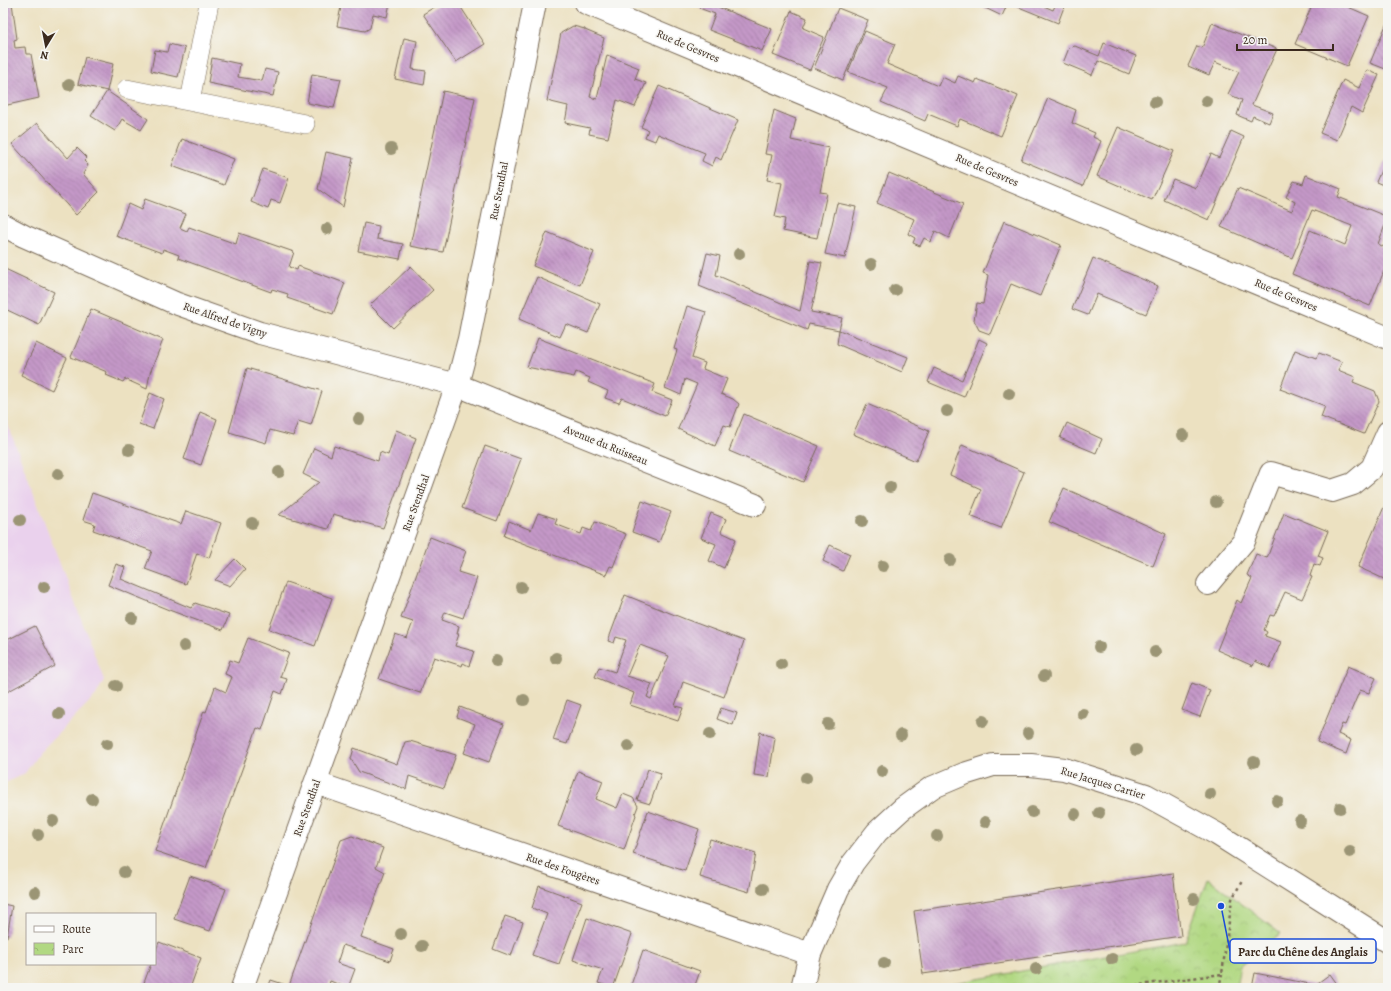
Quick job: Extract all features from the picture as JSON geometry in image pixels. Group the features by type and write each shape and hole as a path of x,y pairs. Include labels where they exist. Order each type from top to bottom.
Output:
{"street":[{"name":"Rue Stendhal","path":"242,988 457,385 471,331 535,3"},
{"name":"Rue de Gesvres","path":"586,3 1388,338"},
{"name":"Rue Alfred de Vigny","path":"3,225 24,236 182,306 260,333 457,385"},
{"name":"Avenue du Ruisseau","path":"457,385 755,505"},
{"path":"1208,584 1244,541 1264,487 1271,473 1332,490 1352,484 1372,468 1388,432"},
{"name":"Rue Jacques Cartier","path":"802,988 810,954 838,889 853,863 877,832 902,809 931,788 964,774 993,765 1031,765 1064,769 1146,795 1217,834 1388,942"},
{"name":"Rue des Fougères","path":"316,783 810,954"}],"lane":[{"path":"190,101 209,3"},
{"path":"127,89 305,124"}],"path":[{"path":"1219,988 1232,899 1255,858"},
{"path":"1117,988 1222,974"}],"shaded area":[{"path":"3,412 104,680 96,695 39,753 25,773 3,784"}],"green space":[{"path":"1208,878 1281,934 1240,966 1236,988 937,988 938,986 1185,942"}],"building":[{"path":"3,3 12,3 17,39 14,40 15,48 25,47 26,54 31,54 39,98 3,106"},
{"path":"325,3 390,3 387,17 373,14 370,28 365,31 337,26 341,7"},
{"path":"441,3 458,3 485,44 456,62 423,14"},
{"path":"701,3 720,3 718,7 772,29 762,51 709,30 715,14 699,8"},
{"path":"984,3 1008,3 1002,16 983,7"},
{"path":"1009,3 1037,3 1053,10 1056,4 1064,7 1058,23"},
{"path":"1313,3 1339,3 1369,16 1347,66 1295,44"},
{"path":"838,8 868,20 843,80 814,68"},
{"path":"791,11 807,18 803,28 824,37 810,70 773,55"},
{"path":"1212,23 1277,49 1252,105 1273,113 1269,123 1253,116 1251,121 1237,115 1242,100 1228,94 1239,72 1215,62 1209,75 1188,66 1197,46 1202,48"},
{"path":"1386,25 1388,26 1388,70 1370,63"},
{"path":"573,26 585,29 604,38 590,97 597,99 607,55 639,68 635,79 646,83 635,107 617,100 608,138 589,134 590,128 565,123 568,106 547,101 561,33"},
{"path":"865,31 895,44 887,64 938,86 942,77 955,83 958,76 975,83 977,79 1018,96 1001,136 960,119 957,126 928,114 925,121 881,102 888,88 848,72"},
{"path":"404,38 417,41 412,69 426,71 424,85 395,79"},
{"path":"1104,43 1136,56 1129,74 1098,61 1092,75 1063,63 1069,48 1075,46 1099,56"},
{"path":"169,44 185,48 178,77 151,71 155,50 167,52"},
{"path":"85,57 113,64 107,91 78,84"},
{"path":"212,58 240,64 238,77 262,81 265,69 278,72 273,96 208,83"},
{"path":"1367,70 1379,75 1362,113 1351,107 1337,140 1320,133 1343,80 1359,88"},
{"path":"312,74 341,79 334,108 307,103"},
{"path":"659,86 738,120 721,160 716,157 712,166 702,161 705,153 658,134 655,141 645,137 648,130 641,127"},
{"path":"107,91 148,119 141,130 122,119 115,131 91,116"},
{"path":"443,91 475,98 443,252 410,246"},
{"path":"1048,98 1076,110 1072,123 1095,133 1093,137 1101,141 1083,186 1021,160"},
{"path":"774,110 796,119 791,140 829,148 820,192 827,193 817,238 783,231 785,219 775,217 782,183 767,180 772,155 765,154"},
{"path":"37,123 68,158 77,148 87,158 84,161 88,165 83,174 99,192 76,215 12,144"},
{"path":"1118,127 1174,151 1152,200 1097,176"},
{"path":"1231,131 1244,137 1209,220 1164,200 1173,179 1196,188 1211,154 1219,158"},
{"path":"182,139 234,159 224,185 172,166"},
{"path":"326,152 353,158 343,207 318,189"},
{"path":"1385,161 1388,162 1388,187 1376,182"},
{"path":"263,169 289,178 280,203 271,200 268,209 251,202"},
{"path":"889,173 963,204 949,238 935,231 931,242 924,238 920,246 913,243 915,238 908,234 914,219 877,203"},
{"path":"1306,175 1341,189 1338,197 1388,217 1378,244 1388,249 1388,261 1370,306 1292,274 1310,230 1345,245 1352,226 1312,210 1292,258 1221,227 1238,188 1292,211 1295,202 1286,197 1294,181 1303,184"},
{"path":"145,199 186,214 180,228 187,231 189,227 236,244 239,233 294,252 289,267 297,270 298,266 345,283 333,314 287,298 288,294 272,289 271,292 178,258 179,255 163,249 162,253 116,236 128,204 141,210"},
{"path":"837,203 856,207 845,258 825,254"},
{"path":"1004,221 1061,245 1040,296 1011,284 990,334 979,330 974,320 977,303 983,304 988,275 983,273"},
{"path":"364,223 379,226 377,239 403,244 400,259 358,251"},
{"path":"547,232 594,252 580,285 533,266"},
{"path":"707,253 720,256 716,275 800,311 810,261 822,263 811,312 842,318 839,330 809,324 807,330 699,286"},
{"path":"1093,258 1158,286 1146,314 1097,294 1088,315 1072,309"},
{"path":"411,266 433,290 393,328 370,305"},
{"path":"3,268 54,292 39,325 3,308"},
{"path":"537,277 600,304 588,333 566,324 560,337 519,319"},
{"path":"687,306 706,312 692,358 705,363 703,369 727,379 721,394 733,399 739,404 730,427 724,425 715,446 678,429 697,384 685,379 681,395 665,388 677,350 674,349"},
{"path":"91,309 163,340 150,373 147,389 125,379 123,382 106,375 107,372 71,357"},
{"path":"839,330 908,357 902,372 837,344"},
{"path":"538,338 655,384 652,392 672,400 665,416 622,398 619,403 605,398 608,391 588,382 590,378 576,372 574,377 527,367"},
{"path":"979,339 987,343 964,397 928,382 934,368 962,380"},
{"path":"36,343 67,358 52,390 21,375"},
{"path":"1295,350 1316,358 1319,353 1342,362 1338,370 1355,377 1353,382 1375,391 1379,401 1364,434 1321,417 1325,406 1280,389"},
{"path":"247,368 322,391 311,425 298,421 293,436 270,430 266,443 229,432"},
{"path":"150,393 164,399 153,429 139,424"},
{"path":"867,404 929,431 916,461 853,434"},
{"path":"200,412 217,419 201,465 184,459"},
{"path":"744,414 819,446 803,482 729,451"},
{"path":"1067,423 1102,439 1096,453 1060,438"},
{"path":"396,430 416,438 383,528 333,514 328,529 279,515 319,482 303,474 314,448 331,456 334,446 378,461 380,452 388,455"},
{"path":"962,445 1024,472 1001,528 970,516 981,489 950,475"},
{"path":"485,446 521,459 497,521 462,508"},
{"path":"1064,488 1166,534 1153,566 1049,522"},
{"path":"92,493 181,524 186,511 221,523 209,558 197,553 186,584 145,569 152,551 93,530 95,524 83,520"},
{"path":"642,501 671,512 659,542 632,532"},
{"path":"1384,507 1388,509 1388,570 1384,579 1358,567"},
{"path":"538,513 557,519 555,524 581,534 583,528 591,531 595,522 626,534 613,567 610,566 606,575 504,536 509,521 531,530"},
{"path":"711,513 726,519 721,532 736,539 724,568 709,561 716,544 701,538"},
{"path":"1284,513 1328,531 1318,556 1323,558 1320,566 1314,564 1310,576 1312,577 1302,599 1285,592 1274,616 1270,615 1264,630 1267,632 1265,636 1281,642 1270,668 1255,661 1253,666 1217,650 1237,600 1241,603 1252,578 1247,575 1256,554 1267,558"},
{"path":"430,537 466,551 458,572 477,578 463,618 445,612 442,620 459,626 457,634 459,634 455,646 474,651 469,666 463,663 462,666 434,657 420,693 379,679 395,634 407,638 413,622 401,618"},
{"path":"830,545 850,554 843,571 823,561"},
{"path":"235,559 245,569 230,586 215,580"},
{"path":"116,564 125,567 121,579 191,608 195,603 229,615 223,630 108,585"},
{"path":"286,582 332,598 315,646 269,629"},
{"path":"625,595 744,641 724,697 683,682 675,706 683,708 678,721 630,705 634,693 595,677 599,667 615,672 626,640 616,637 614,643 608,641","holes":["640,645 669,656 651,699 647,697 652,684 627,676"]},
{"path":"35,626 55,666 3,694 3,642"},
{"path":"248,638 289,653 280,677 287,679 282,694 275,691 262,730 257,728 206,868 155,851 204,711 206,712 215,687 226,692 232,677 225,674 230,660 238,663"},
{"path":"1348,666 1376,678 1369,693 1360,690 1345,725 1342,724 1338,734 1351,740 1346,754 1317,742"},
{"path":"1192,683 1210,690 1200,717 1182,710"},
{"path":"567,700 581,705 567,744 553,740"},
{"path":"460,707 504,724 489,762 464,753 475,724 457,717"},
{"path":"721,708 737,713 733,725 717,719"},
{"path":"760,732 775,738 769,777 754,775"},
{"path":"410,741 456,755 444,788 409,776 406,789 359,772 351,759 354,748 397,764 405,742"},
{"path":"648,769 661,773 650,804 637,800"},
{"path":"578,771 603,781 596,799 617,808 623,794 633,798 638,806 624,850 558,826"},
{"path":"648,811 699,829 685,871 633,854"},
{"path":"352,836 383,848 376,867 385,872 361,937 394,949 390,961 343,945 337,963 355,969 348,988 330,981 328,988 268,988 271,980 289,986 341,840"},
{"path":"710,839 756,853 749,892 700,877"},
{"path":"1173,873 1181,936 923,974 914,911"},
{"path":"190,876 226,889 210,931 174,919"},
{"path":"539,886 582,902 559,964 532,955 547,914 532,908"},
{"path":"3,904 12,906 7,937 3,937"},
{"path":"505,916 523,922 511,956 493,949"},
{"path":"587,918 632,934 613,988 598,983 603,970 573,960"},
{"path":"159,942 201,958 190,988 142,988 151,965 156,965 156,950"},
{"path":"643,950 700,971 694,988 630,988"},
{"path":"1255,973 1315,985 1330,974 1340,988 1252,988"}],"place":[{"name":"Parc du Chêne des Anglais","path":"1221,906"}]}
